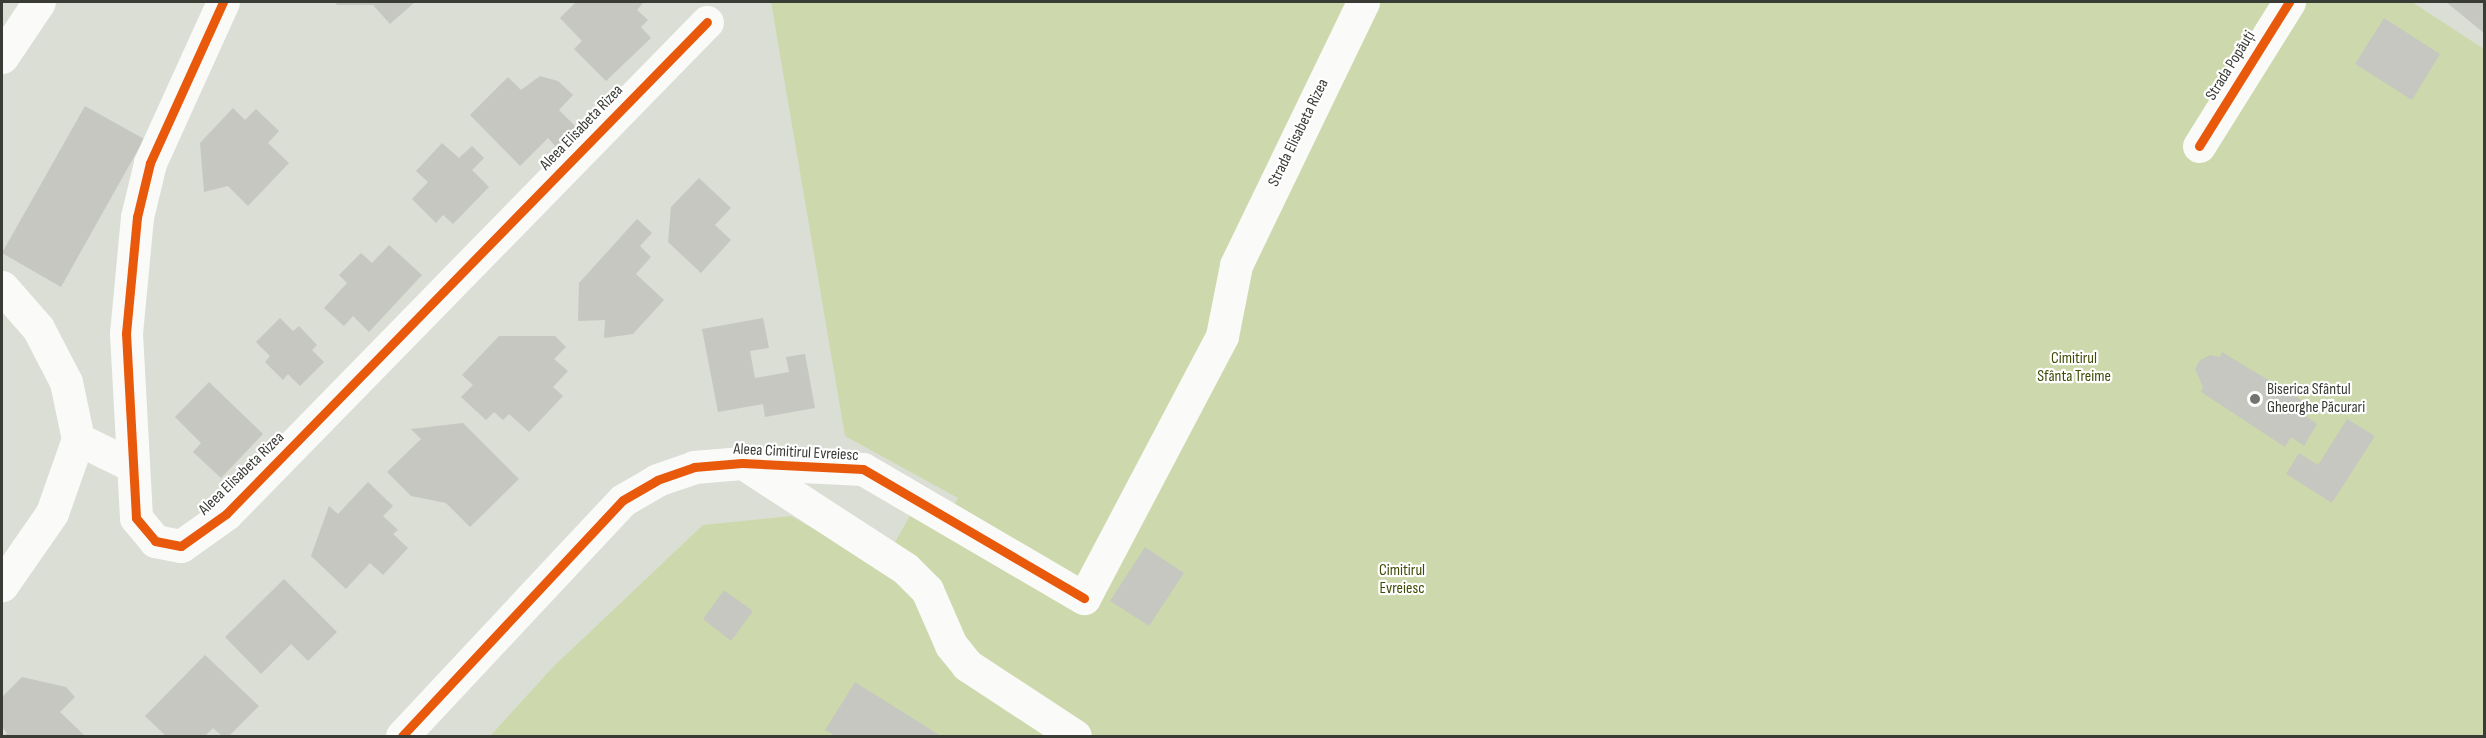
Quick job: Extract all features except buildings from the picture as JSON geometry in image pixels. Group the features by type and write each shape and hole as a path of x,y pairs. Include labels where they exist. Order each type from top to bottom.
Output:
{"street":[{"path":"2,57 39,2"},
{"name":"Aleea Elisabeta Rizea","path":"223,2 150,163 137,217 126,333 131,465 136,518 156,540 181,546 197,537 226,514 707,22"},
{"name":"Strada Elisabeta Rizea","path":"1084,598 1222,336 1236,265 1363,2"},
{"name":"Strada Popăuți","path":"2199,146 2289,2"},
{"path":"2,287 38,328 66,382 78,439 52,513 2,585"},
{"path":"78,439 131,465"},
{"path":"742,463 906,569 927,590 951,645 967,665 1075,736"},
{"name":"Aleea Cimitirul Evreiesc","path":"402,736 623,500 657,480 694,467 742,463 862,469 1084,598"}],"green space":[{"name":"Cimitirul Sfânta Treime","path":"771,2 2412,2 2484,49 2484,736 490,736 554,666 703,525 791,516 881,567 912,512 941,528 958,498 845,436"}],"cycle path":[{"path":"223,2 150,163 137,217 126,333 136,518 155,541 181,546 226,514 707,22"},
{"path":"2199,146 2289,2"},
{"path":"402,736 623,500 657,480 694,467 742,463 863,469 1084,598"}],"place":[{"name":"Biserica Sfântul Gheorghe Păcurari","path":"2255,399"}],"park label":[{"name":"Cimitirul Evreiesc","path":"1402,580"}]}
